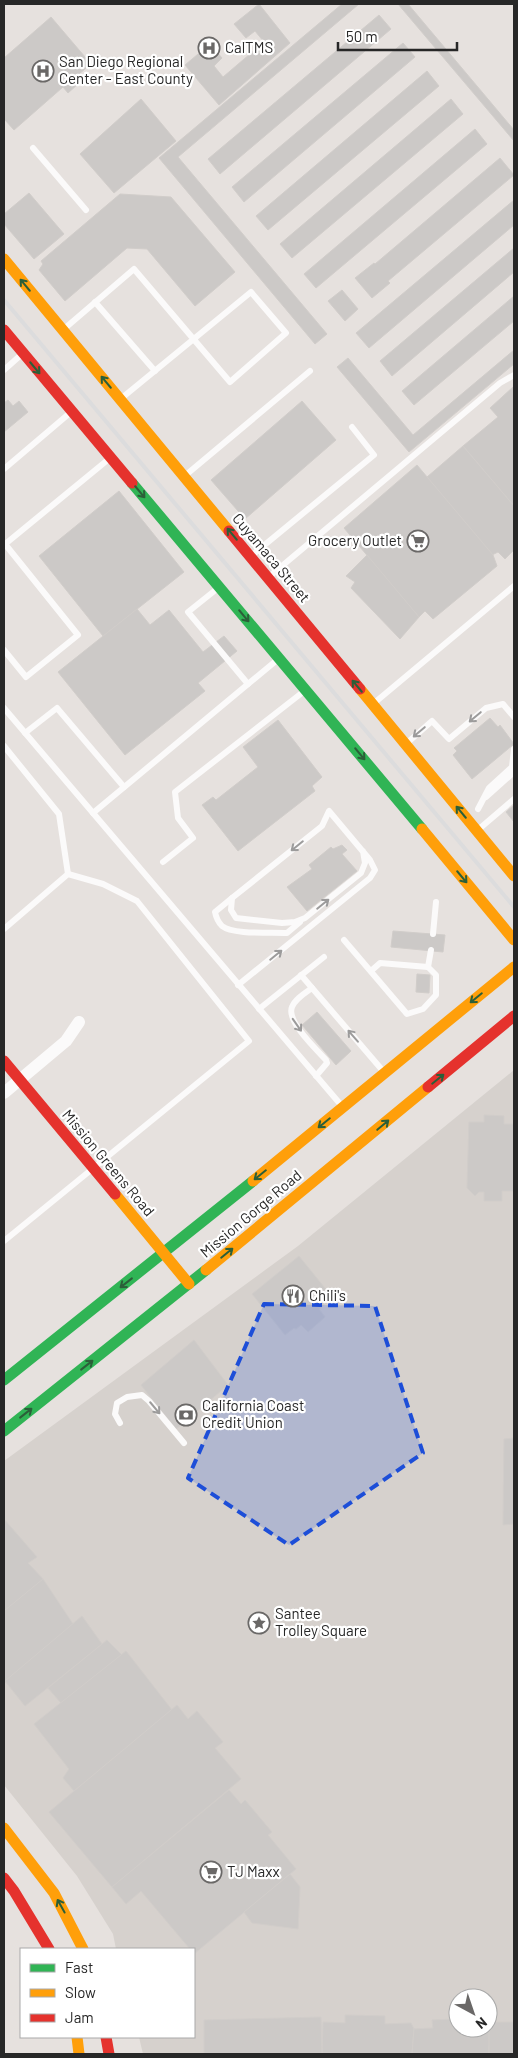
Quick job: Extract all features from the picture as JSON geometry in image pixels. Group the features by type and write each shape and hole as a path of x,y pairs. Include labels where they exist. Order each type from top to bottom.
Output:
{"main road":[{"name":"Cuyamaca Street","path":"4,259 514,876"},
{"path":"4,330 514,940"},
{"name":"Mission Gorge Road","path":"4,1380 164,1253 514,967"},
{"name":"Mission Gorge Road","path":"4,1431 189,1284 514,1016"},
{"name":"Mission Greens Road","path":"4,1061 189,1284"},
{"path":"4,1828 42,1874 82,1948"},
{"path":"4,1878 48,1948"},
{"path":"77,2038 79,2054"},
{"path":"106,2038 108,2054"}],"street":[{"path":"4,1092 66,1041 79,1022"}],"lane":[{"path":"33,148 86,210"},
{"path":"63,330 134,269 194,340 230,382 286,334 251,292 194,340 120,400"},
{"path":"95,302 155,371"},
{"path":"4,370 23,354"},
{"path":"184,477 310,371"},
{"path":"268,578 500,383 514,374"},
{"path":"4,469 72,412"},
{"path":"250,557 374,454 352,427"},
{"path":"4,650 26,677 78,635 4,544 111,458"},
{"path":"372,704 514,586"},
{"path":"219,587 188,612 248,684"},
{"path":"93,813 279,658"},
{"path":"163,862 193,838 178,818 175,792 306,689"},
{"path":"405,744 432,721 449,739 486,708 503,704 514,717"},
{"path":"4,708 238,986 343,1107"},
{"path":"25,733 57,708 124,787"},
{"path":"4,746 59,814 68,874"},
{"path":"478,810 489,788 512,767 514,749"},
{"path":"485,797 514,772"},
{"path":"477,831 514,799"},
{"path":"238,986 370,878 376,870 363,851 329,810 322,826 214,912 223,927 241,931 287,933 362,873 365,863 363,851"},
{"path":"4,929 68,874"},
{"path":"4,1241 249,1041 137,901 103,884 68,874"},
{"path":"232,898 231,910 236,918 282,923 295,922 305,918"},
{"path":"433,934 436,902"},
{"path":"344,940 371,972 407,1014 423,1009 436,995 436,975 428,967 380,963 371,972"},
{"path":"428,967 431,950"},
{"path":"259,1010 324,957"},
{"path":"301,975 385,1073"},
{"path":"312,988 292,1005 290,1011 294,1023 326,1060 325,1067 316,1076"},
{"path":"120,1423 115,1414 117,1404 127,1396 142,1395 184,1443"}],"highlighted area":[{"path":"264,1304 375,1306 423,1453 289,1545 188,1478"}],"shaded area":[{"name":"Santee Trolley Square","path":"514,1070 514,2054 143,2054 139,2038 195,2038 195,1948 116,1948 113,1934 77,1876 4,1785 4,1461 298,1246"}],"building":[{"path":"259,4 290,43 219,105 185,65 210,44 222,58 214,66 223,77 264,42 255,31 246,38 234,24"},
{"path":"342,4 359,4 178,157 327,334 315,344 159,158"},
{"path":"398,4 408,4 514,130 514,141"},
{"path":"379,15 391,29 220,174 208,159"},
{"name":"San Diego Regional Center - East County","path":"51,17 91,64 73,79 78,84 68,93 63,87 14,130 4,121 4,58"},
{"path":"403,43 415,57 244,202 232,187"},
{"path":"427,71 439,86 268,230 256,216"},
{"path":"141,99 176,141 114,193 80,154"},
{"path":"451,99 463,114 292,258 280,244"},
{"path":"475,129 487,144 316,288 304,274"},
{"path":"500,158 514,175 388,281 390,283 372,298 355,278 375,264"},
{"path":"29,193 64,234 34,259 4,224 4,214"},
{"path":"120,194 171,197 235,272 195,306 147,249 127,248 65,301 39,270 43,264 41,261"},
{"path":"514,200 514,225 369,348 356,333"},
{"path":"514,248 514,272 392,376 380,361"},
{"path":"342,290 358,309 345,321 328,301"},
{"path":"514,296 514,321 414,405 402,391"},
{"path":"514,350 514,364 409,452 337,367 348,358 413,435"},
{"path":"513,387 514,506 463,446 498,417 490,408"},
{"path":"8,400 13,406 19,401 28,412 4,432 4,403"},
{"path":"302,401 336,440 245,519 211,480"},
{"path":"463,446 514,506 514,550 505,559 498,552 492,555 427,477"},
{"name":"Grocery Outlet","path":"417,465 493,555 497,566 433,619 425,611 419,617 344,528"},
{"path":"119,491 184,572 103,636 39,556"},
{"path":"367,555 419,617 400,639 351,588 355,582 346,576"},
{"path":"137,609 150,625 169,610 203,652 224,636 237,651 198,683 205,691 125,755 58,672"},
{"path":"490,718 498,727 500,725 514,744 472,779 453,755 457,751 454,748"},
{"path":"278,720 322,777 312,786 315,791 238,851 202,805 213,797 216,800 258,767 243,747"},
{"path":"514,805 514,822 506,812"},
{"path":"342,845 347,850 342,854 357,871 307,911 287,887 312,869 309,865 331,847 333,849"},
{"path":"393,931 445,935 443,952 391,947"},
{"path":"417,974 430,975 429,993 416,992"},
{"path":"317,1012 351,1051 336,1065 302,1025"},
{"path":"484,1115 504,1116 504,1124 514,1124 514,1191 502,1191 502,1201 484,1201 484,1192 479,1192 475,1196 467,1188 469,1122 484,1122"},
{"name":"Chili's","path":"299,1256 333,1298 319,1309 325,1317 308,1332 301,1325 285,1335 252,1294"},
{"path":"194,1340 228,1385 176,1429 141,1385"},
{"path":"514,1438 514,1524 503,1525 504,1439"},
{"path":"4,1519 37,1557 28,1563 43,1579 4,1611"},
{"path":"43,1579 73,1624 4,1683 4,1611"},
{"path":"82,1616 102,1644 25,1706 5,1681"},
{"path":"107,1640 122,1655 61,1703 48,1688"},
{"path":"126,1651 172,1710 74,1791 63,1778 69,1769 34,1724"},
{"path":"177,1705 188,1719 197,1711 223,1742 215,1748 241,1779 112,1887 49,1812"},
{"name":"TJ Maxx","path":"229,1790 241,1804 245,1800 272,1832 268,1835 296,1869 195,1953 195,1948 189,1948 141,1891 126,1904 112,1887"},
{"path":"290,1874 300,1887 298,1929 252,1923 244,1912"},
{"path":"345,2015 385,2016 385,2024 411,2023 414,2029 412,2054 322,2054 323,2022 345,2023"},
{"path":"321,2017 322,2054 204,2054 204,2020"},
{"path":"448,2019 448,2038 490,2038 489,2054 412,2054 414,2029 433,2028 432,2020"},
{"path":"498,2022 514,2022 514,2054 489,2054 489,2038 498,2038"}],"railway":[{"path":"4,300 514,907"}],"traffic: fast":[{"path":"132,483 422,829"},
{"path":"4,1380 253,1181"},
{"path":"4,1431 206,1270"}],"traffic: slow":[{"path":"4,259 229,531"},
{"path":"360,689 514,876"},
{"path":"422,829 514,940"},
{"path":"253,1181 514,967"},
{"path":"206,1270 428,1087"},
{"path":"115,1194 189,1284"},
{"path":"4,1828 54,1893 82,1948"},
{"path":"77,2038 79,2054"}],"traffic: jam":[{"path":"4,330 132,483"},
{"path":"229,531 360,689"},
{"path":"428,1087 514,1016"},
{"path":"4,1061 115,1194"},
{"path":"4,1878 48,1948"},
{"path":"106,2038 109,2054"}],"place":[{"name":"CalTMS","path":"209,48"},
{"name":"San Diego Regional Center - East County","path":"43,71"},
{"name":"Grocery Outlet","path":"418,541"},
{"name":"Chili's","path":"293,1296"},
{"name":"California Coast Credit Union","path":"186,1415"},
{"name":"Santee Trolley Square","path":"259,1623"},
{"name":"TJ Maxx","path":"211,1872"}]}
